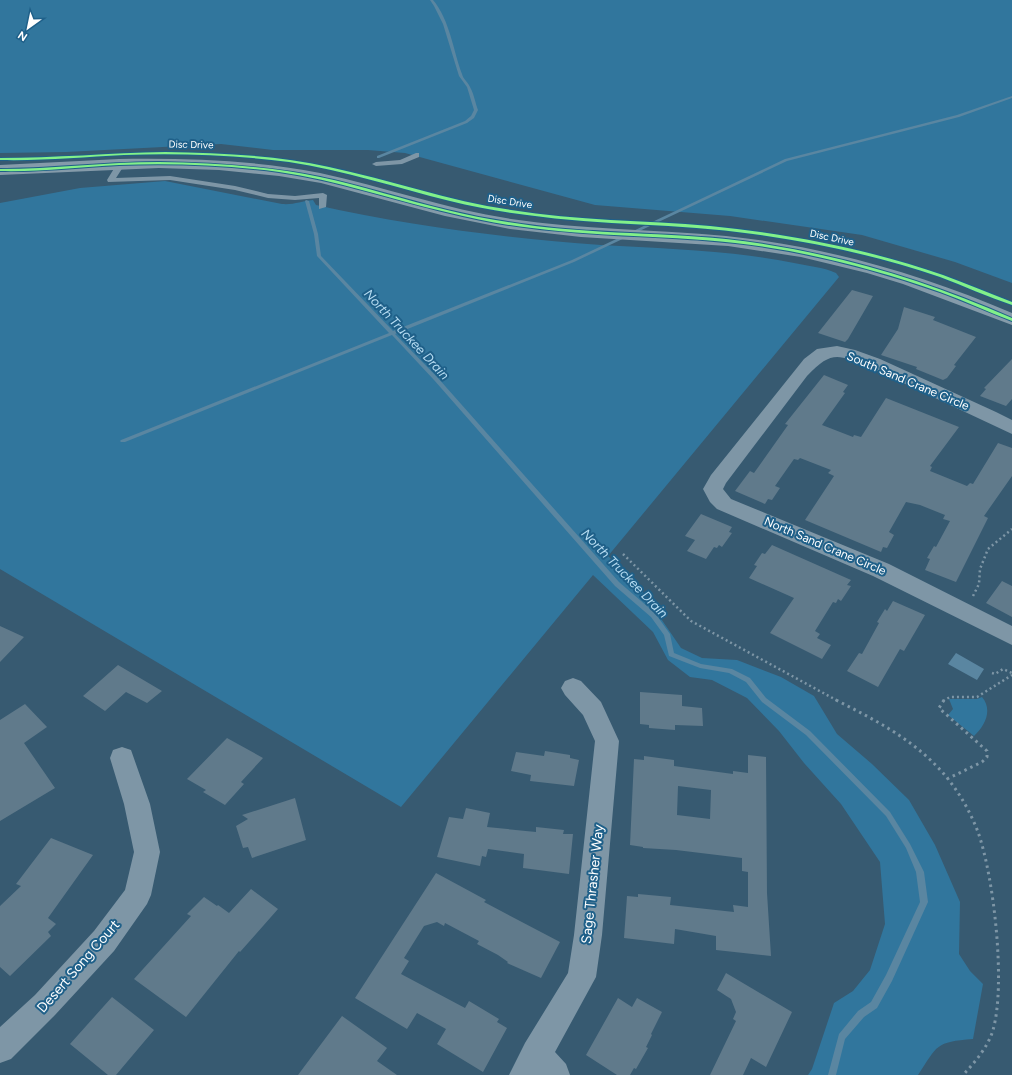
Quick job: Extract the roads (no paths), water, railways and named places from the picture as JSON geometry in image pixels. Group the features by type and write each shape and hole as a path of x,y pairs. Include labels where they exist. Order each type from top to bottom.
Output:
{"main road":[{"name":"Disc Drive","path":"0,159 37,160 125,154 177,153 231,155 293,162 383,180 465,203 534,215 714,228 800,240 862,254 929,272 1012,304"},
{"name":"Disc Drive","path":"0,170 121,164 200,164 281,171 346,183 448,211 532,227 584,232 698,238 763,246 833,260 895,276 969,302 1012,320"}],"street":[{"name":"South Sand Crane Circle","path":"760,425 814,358 827,352 844,353 866,360 990,416 1012,428"},
{"name":"North Sand Crane Circle","path":"760,425 718,480 713,489 717,497 724,504 882,570 1012,636"},
{"name":"Sage Thrasher Way","path":"538,1068 582,978 607,741 592,709 573,688"},
{"name":"Desert Song Court","path":"0,1048 46,1005 104,940 137,895 147,852 137,804 122,758"}],"lane":[{"path":"376,164 402,162 416,155"},
{"path":"121,164 111,180 170,178 235,188 268,196 295,198 323,195 322,207"},
{"path":"286,206 295,198"}],"waterway":[{"name":"North Truckee Drain","path":"378,157 466,122 473,117 476,110 469,87 462,79 440,14 431,0"},
{"path":"392,333 573,261 786,160 958,116 1012,97"},
{"name":"North Truckee Drain","path":"307,201 316,234 319,256 392,333"},
{"path":"123,441 392,333"},
{"name":"North Truckee Drain","path":"392,333 436,379 617,584 653,615 667,634 671,654 700,666 730,671 748,680 764,700 808,733 888,814 908,846 920,872 924,902 889,978 874,1005 861,1014 842,1037 832,1075"}]}
